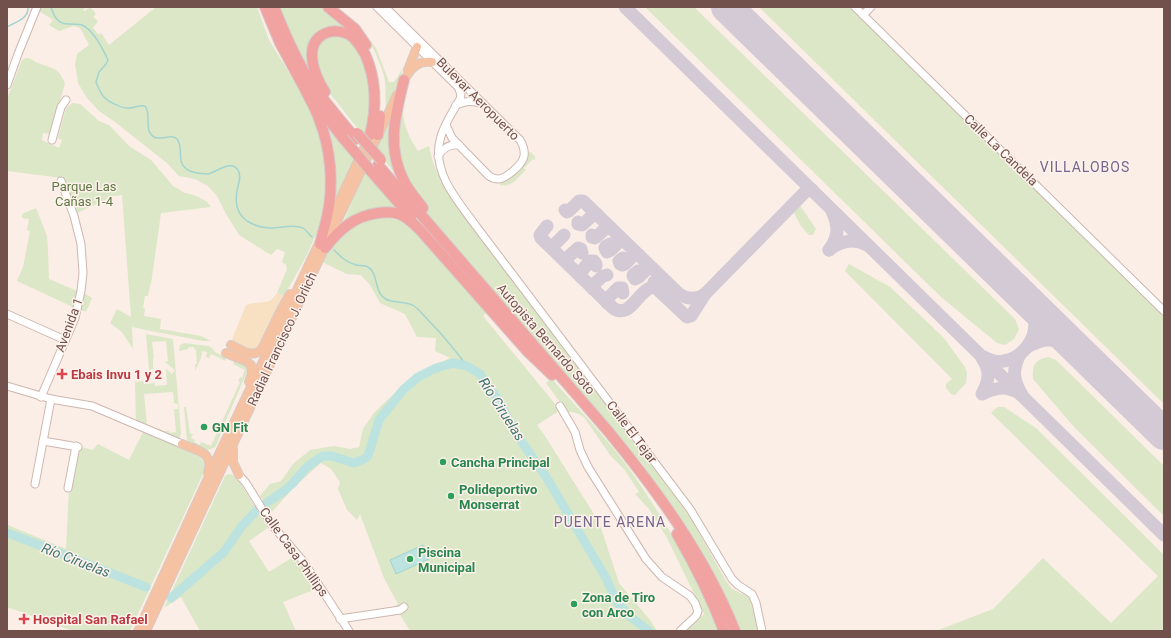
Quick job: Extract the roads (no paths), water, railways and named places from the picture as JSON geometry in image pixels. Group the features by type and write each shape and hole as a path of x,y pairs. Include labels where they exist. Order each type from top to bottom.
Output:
{"highway":[{"path":"266,7 280,43 292,57"},
{"path":"274,7 292,57"},
{"path":"328,7 355,29 374,61 381,104 374,135"},
{"path":"325,92 317,79 314,70 312,53 313,48 317,40 323,34 328,32 342,32 349,35 356,41 363,51 371,69 375,88 376,105 374,135"},
{"name":"Autopista Bernardo Soto","path":"292,57 308,72 325,92 355,138 376,166 428,229 608,431 657,493 693,547 721,597 735,631"},
{"name":"Autopista Bernardo Soto","path":"292,57 309,87 343,138 376,166 428,217"},
{"name":"Autopista Bernardo Soto","path":"292,57 326,109 355,138"},
{"path":"404,80 394,123 395,155 401,173 428,217 472,278"},
{"path":"309,87 314,108 326,140 330,170 330,192 322,246"},
{"name":"Autopista Bernardo Soto","path":"309,87 355,138"},
{"path":"322,246 352,221 367,215 381,213 399,214 412,222 421,231 528,352 556,379"},
{"name":"Autopista Bernardo Soto","path":"472,278 620,454 657,502 682,542 714,605 724,631"}],"main road":[{"path":"404,80 417,47"},
{"name":"Radial Francisco J. Orlich","path":"138,631 220,473 322,246 374,135 404,80 413,67 416,64 432,62"},
{"name":"Radial Francisco J. Orlich","path":"146,631 203,489 314,254 322,246"},
{"path":"231,345 253,354 260,351 281,310 314,254"},
{"path":"220,452 232,415 249,382 252,370 249,363 226,353"},
{"path":"182,444 203,453 209,460 209,468 203,489"},
{"path":"233,445 233,462 239,474"},
{"path":"220,473 231,469 239,474"},
{"path":"135,631 152,593 166,579"},
{"path":"151,631 166,579"}],"street":[{"path":"7,85 37,7"},
{"name":"Bulevar Aeropuerto","path":"377,7 458,87 461,96 446,125 449,134 488,176 496,179 501,179 506,176 523,160 524,148 520,140 385,7"},
{"name":"Calle La Candela","path":"855,7 1164,310"},
{"path":"863,15 871,7"},
{"path":"51,140 61,108 66,100"},
{"path":"456,105 470,101 478,102 484,105"},
{"name":"Calle El Tejar","path":"446,125 440,140 438,156 439,163 451,190 476,226 690,509 732,579 752,594 756,603 762,631"},
{"path":"438,156 446,147 459,145"},
{"name":"Avenida 1","path":"41,397 77,310 83,273 81,244 77,227 61,181"},
{"path":"7,314 65,340"},
{"path":"7,386 41,397 92,406 182,444"},
{"path":"34,484 50,399"},
{"path":"560,406 575,432 580,450 588,467 646,559 662,577 690,596 695,603 697,614 680,631"},
{"path":"43,441 77,446 68,488"},
{"name":"Calle Casa Phillips","path":"239,474 274,528 303,562 348,631"},
{"path":"340,619 400,610 404,607"}],"water":[{"name":"Piscina Municipal","path":"423,545 429,559 396,574 390,560"}],"waterway":[{"path":"7,27 24,17 28,11 28,7"},
{"path":"51,7 55,17 59,21 65,24 77,24 86,27 94,35 100,45 108,60 99,72 96,82 101,94 106,99 125,108 145,106 148,113 148,126 151,134 157,138 175,137 179,143 182,164 190,171 208,174 224,167 235,167 240,175 236,195 238,208 241,215 247,221 264,227 300,227 312,237"},
{"path":"334,250 350,263 367,266 375,276 378,289 385,299 393,302 410,304 418,309 444,337 467,366"},
{"name":"Río Ciruelas","path":"171,598 224,552 242,526 258,509 284,491 305,469 315,461 323,456 332,456 354,463 368,456 379,420 403,390 418,377 436,368 453,363 467,366 480,374 497,398 517,435 548,480 606,578 616,601 628,615 649,631"},
{"name":"Río Ciruelas","path":"7,533 146,587"}],"place":[{"name":"Ebais Invu 1 y 2","path":"62,374"},
{"name":"GN Fit","path":"204,427"},
{"name":"Cancha Principal","path":"443,462"},
{"name":"Polideportivo Monserrat","path":"451,496"},
{"name":"Piscina Municipal","path":"410,559"},
{"name":"Zona de Tiro con Arco","path":"574,604"},
{"name":"Hospital San Rafael","path":"24,619"}],"district":[{"name":"VILLALOBOS","path":"1085,167"},
{"name":"PUENTE ARENA","path":"610,522"}],"park label":[{"name":"Parque Las Cañas 1-4","path":"84,194"}]}
